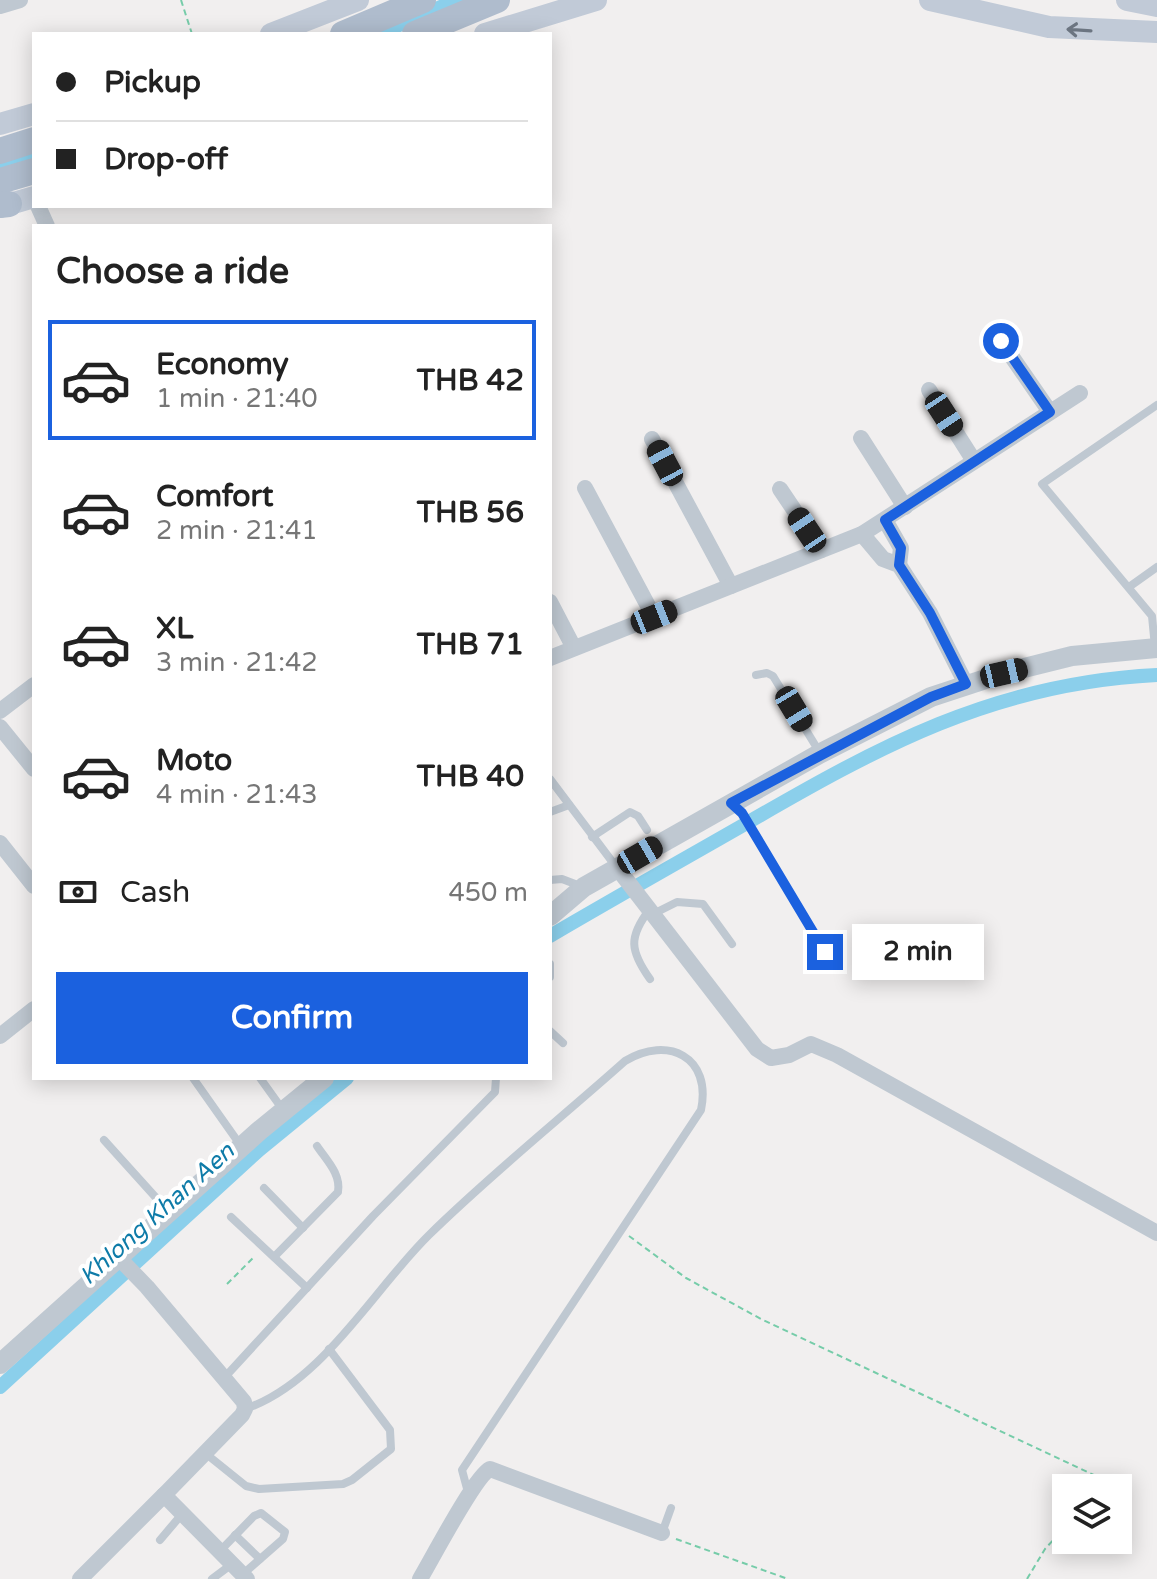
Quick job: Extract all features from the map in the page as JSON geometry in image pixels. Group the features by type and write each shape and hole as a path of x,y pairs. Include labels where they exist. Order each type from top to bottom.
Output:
{"main road":[{"path":"276,32 358,0"},
{"path":"420,32 497,0"},
{"path":"495,30 552,0"},
{"path":"495,30 596,0"},
{"path":"930,0 1049,27 1157,32"},
{"path":"1127,0 1157,6"},
{"path":"348,32 417,2"},
{"path":"0,124 32,115"},
{"path":"0,151 32,141"},
{"path":"16,198 32,174"}],"street":[{"path":"0,6 20,0"},
{"path":"1001,341 1050,412"},
{"path":"929,390 974,461"},
{"path":"552,657 862,534 1080,393"},
{"path":"861,438 905,507"},
{"path":"652,439 731,586"},
{"path":"585,488 654,617"},
{"path":"780,489 821,550"},
{"path":"885,520 901,548 899,565"},
{"path":"862,534 883,559 899,565 930,613 966,684"},
{"path":"552,606 574,648"},
{"path":"552,914 584,887 736,808 821,753 931,697 966,684 1072,656 1156,648"},
{"path":"0,711 32,687"},
{"path":"0,727 32,767"},
{"path":"0,843 32,883"},
{"path":"618,869 757,1049 771,1058 789,1055 811,1044 837,1055 1157,1233"},
{"path":"0,1036 32,1011"},
{"path":"0,1364 121,1261 169,1212 322,1080"},
{"path":"80,1579 245,1409 244,1402 225,1377 121,1261"},
{"path":"420,1579 484,1472 497,1469 662,1533"},
{"path":"164,1495 236,1567"}],"lane":[{"path":"1156,648 1152,616 1042,484 1157,405"},
{"path":"1129,587 1157,567"},
{"path":"756,675 767,673 773,676 821,753"},
{"path":"552,782 618,869"},
{"path":"552,811 569,805"},
{"path":"736,808 825,952"},
{"path":"592,837 630,812 638,816 647,830"},
{"path":"552,880 562,879 584,887"},
{"path":"650,979 636,959 633,940 639,924 651,909 677,902 703,904 732,944"},
{"path":"552,1033 563,1043"},
{"path":"245,1409 278,1395 329,1349 399,1265 526,1147 625,1061 641,1051 655,1048 670,1051 698,1068 704,1082 701,1110 462,1470 469,1496"},
{"path":"194,1080 242,1147"},
{"path":"261,1080 284,1111"},
{"path":"225,1377 495,1092 496,1080"},
{"path":"104,1140 169,1212"},
{"path":"274,1257 338,1192 335,1172 317,1146"},
{"path":"264,1188 303,1228"},
{"path":"231,1217 307,1288"},
{"path":"205,1453 246,1486 259,1489 343,1484 391,1449 390,1430 329,1349"},
{"path":"662,1533 671,1508"},
{"path":"212,1579 260,1559 283,1539 285,1532 279,1524 261,1513 235,1535"},
{"path":"160,1540 183,1514"},
{"path":"235,1535 236,1567"},
{"path":"235,1535 260,1559"}],"path":[{"path":"181,0 191,32"},
{"path":"621,1230 686,1278 761,1319 1092,1474"},
{"path":"227,1284 263,1247"},
{"path":"662,1533 788,1579"},
{"path":"1027,1579 1052,1541"}],"waterway":[{"path":"383,32 457,0"},
{"path":"0,164 32,156"},
{"name":"Khlong Khan Aen","path":"552,935 840,771 939,724 1042,691 1157,675"},
{"name":"Khlong Khan Aen","path":"0,1387 259,1150 345,1080"}],"route":[{"path":"825,952 742,813 731,803 931,697 966,684 930,613 899,565 901,548 885,520 1050,412 1001,341"}]}
